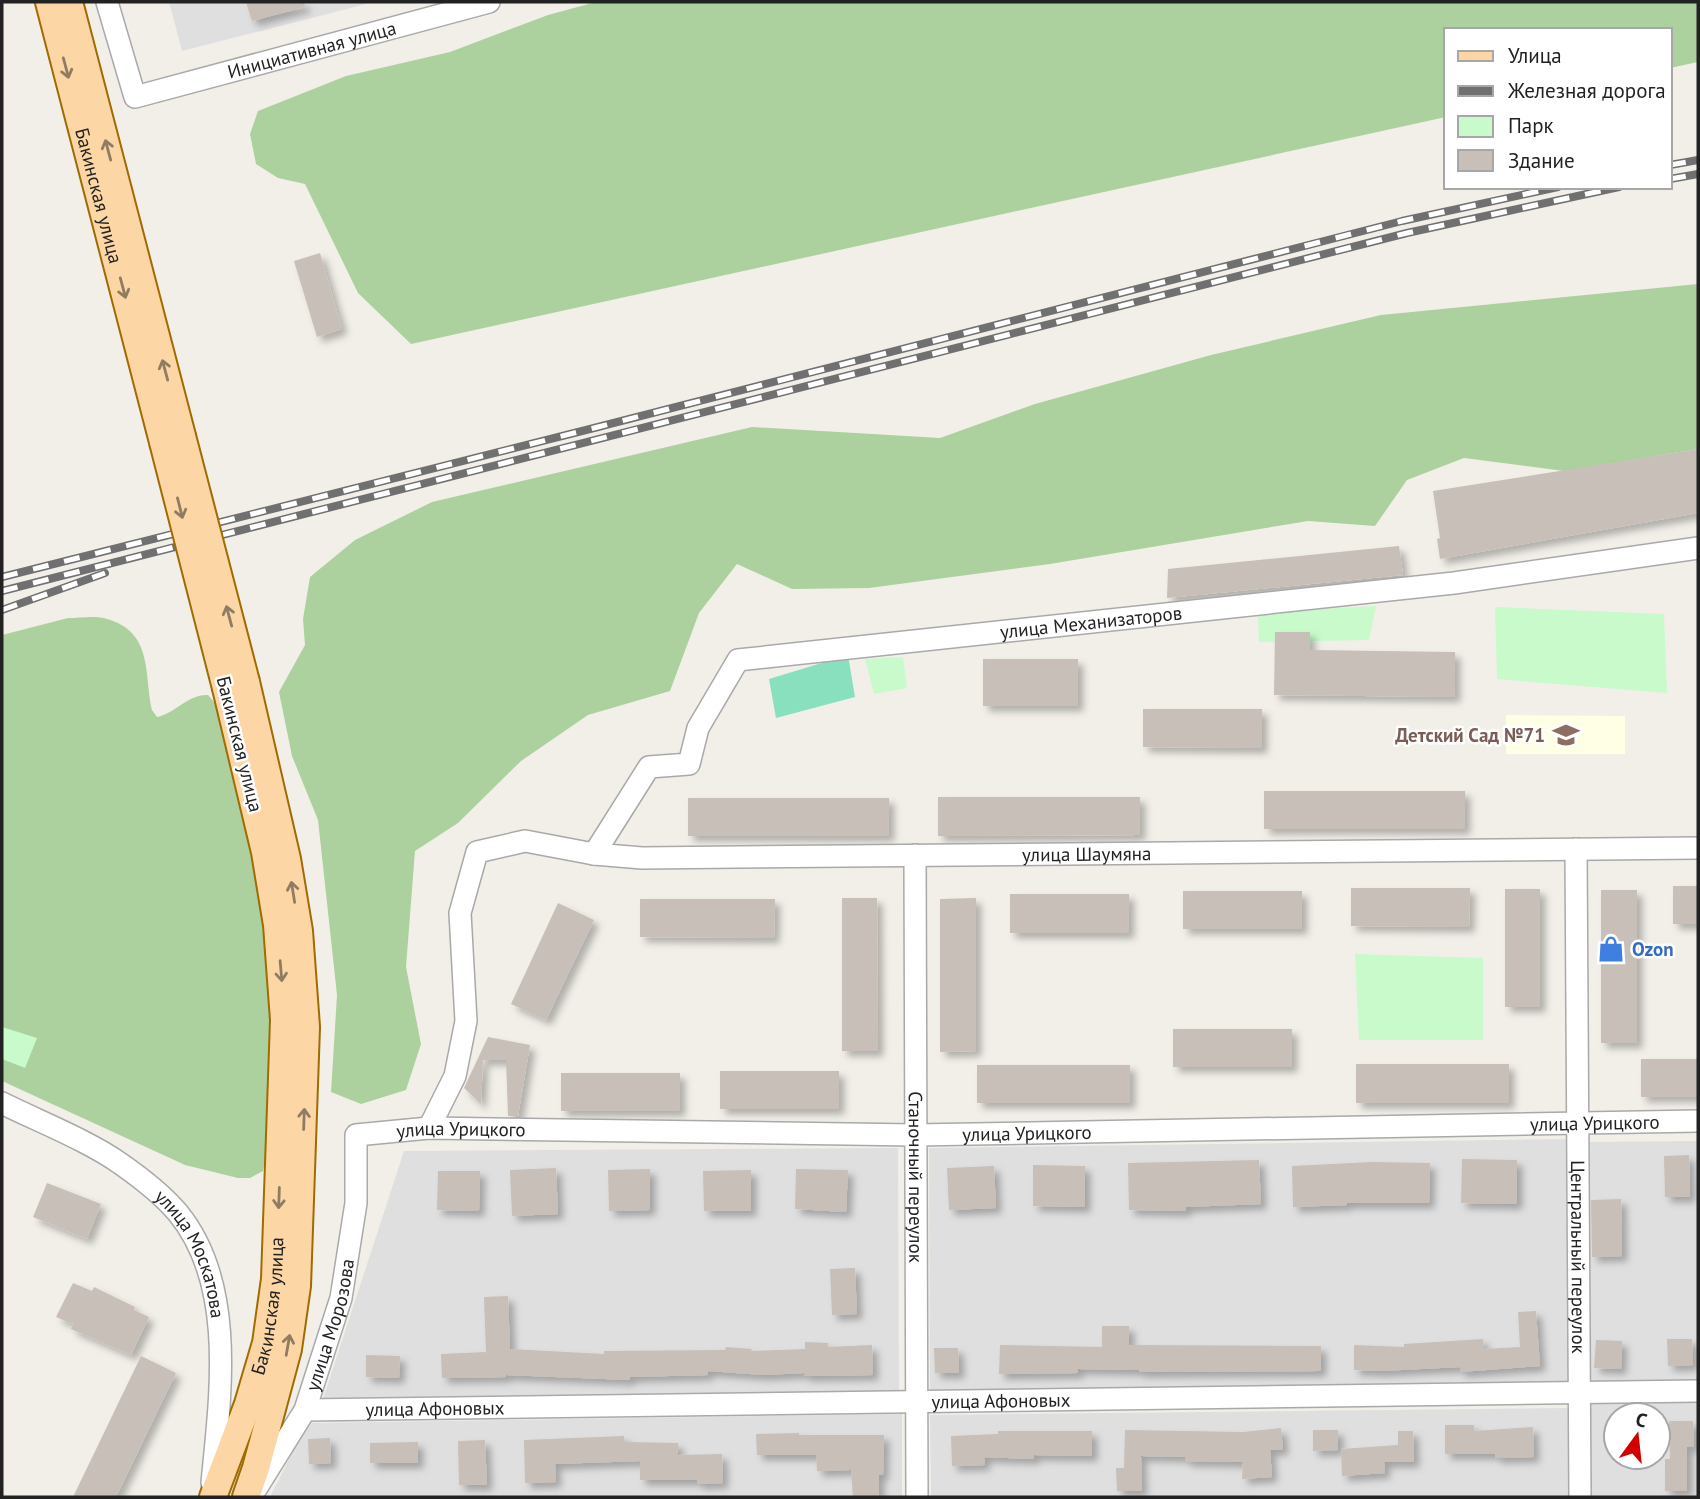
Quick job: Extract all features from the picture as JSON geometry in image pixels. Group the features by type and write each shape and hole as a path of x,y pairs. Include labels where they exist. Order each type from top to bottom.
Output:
{"main road":[{"name":"Бакинская улица","path":"49,2 173,439"},
{"name":"Бакинская улица","path":"69,2 173,439 236,685 287,859 299,931 306,1027 297,1286 288,1349 246,1497"},
{"name":"Бакинская улица","path":"212,1497 248,1404 266,1343 275,1279 284,1032 277,925 236,685"}],"street":[{"name":"Инициативная улица","path":"107,2 135,97 489,2"},
{"name":"улица Механизаторов","path":"594,853 649,767 689,764 698,728 738,660 1454,583 1698,548"},
{"name":"улица Шаумяна","path":"429,1128 455,1076 467,1021 460,913 477,852 525,841 642,858 1698,848"},
{"name":"Центральный переулок","path":"1577,849 1580,1497"},
{"name":"Станочный переулок","path":"915,855 917,1497"},
{"name":"улица Москатова","path":"2,1103 119,1162 155,1189 178,1213 194,1236 205,1262 219,1330 221,1368 212,1497"},
{"name":"улица Урицкого","path":"356,1135 429,1128 915,1135 1698,1121"},
{"name":"улица Морозова","path":"251,1497 304,1410 341,1298 356,1203 356,1135"},
{"name":"улица Афоновых","path":"304,1410 1698,1391"}],"shaded area":[{"path":"169,2 374,2 182,51"},
{"name":"Детский Сад №71","path":"1506,715 1625,716 1625,754 1506,754"},
{"path":"1566,1139 1569,1388 930,1396 929,1148"},
{"path":"1698,1141 1698,1387 1588,1390 1585,1142"},
{"path":"898,1148 899,1396 323,1399 404,1151"},
{"path":"1672,1402 1698,1402 1698,1497 1589,1497 1588,1404 1602,1404 1602,1471 1672,1471"},
{"path":"1569,1408 1570,1497 931,1497 930,1415"},
{"path":"902,1414 902,1497 270,1497 307,1423"}],"green space":[{"path":"596,2 1698,2 1698,62 1672,68 1672,28 1444,28 1444,117 411,344 358,293 305,184 278,178 256,164 250,134 258,111 346,76 450,52 548,15"},
{"path":"1698,284 1698,449 1564,471 1464,458 1407,480 1375,526 1308,521 1050,564 869,588 792,589 737,564 699,613 670,691 588,715 521,761 458,823 415,851 406,967 421,1044 406,1090 361,1104 331,1092 337,995 318,820 292,756 279,692 305,645 303,619 310,577 355,540 432,502 752,427 940,438 1035,404 1211,355 1381,315"},
{"path":"1376,606 1369,640 1259,642 1258,612"},
{"path":"1495,607 1664,614 1667,693 1497,679"},
{"path":"68,618 103,618 122,625 132,633 144,656 152,710 157,717 201,695 208,695 215,703 244,800 254,857 269,982 271,1023 266,1152 263,1171 250,1178 238,1178 185,1165 2,1081 2,635"},
{"path":"848,655 855,697 776,718 769,679"},
{"path":"903,657 907,688 874,694 865,659"},
{"path":"1355,954 1483,958 1483,1040 1359,1040"},
{"path":"2,1027 37,1038 25,1068 2,1059"}],"building":[{"path":"246,2 304,2 305,7 252,21"},
{"path":"320,253 342,329 317,337 294,261"},
{"path":"1698,449 1698,513 1440,559 1437,539 1440,538 1433,491"},
{"path":"1399,546 1403,575 1167,598 1168,569"},
{"path":"1275,632 1310,632 1310,650 1455,652 1455,697 1274,695"},
{"path":"983,659 1078,659 1078,706 983,706"},
{"path":"1143,709 1262,709 1262,748 1143,747"},
{"path":"1264,791 1465,791 1465,829 1264,829"},
{"path":"938,797 1140,797 1140,835 938,836"},
{"path":"688,798 889,798 889,836 688,836"},
{"path":"1673,886 1698,886 1698,924 1673,924"},
{"path":"1351,888 1470,888 1469,927 1351,926"},
{"path":"1505,889 1540,889 1540,1007 1505,1007"},
{"path":"1601,890 1637,890 1637,1043 1601,1043"},
{"path":"1183,891 1302,891 1302,929 1183,929"},
{"path":"1010,894 1129,894 1129,933 1010,933"},
{"path":"842,898 877,898 878,1051 842,1051"},
{"path":"976,898 976,1051 940,1052 940,899"},
{"path":"640,899 775,899 774,938 640,937"},
{"path":"558,903 594,920 546,1020 511,1004"},
{"path":"1173,1029 1292,1029 1292,1067 1173,1067"},
{"path":"488,1037 530,1045 518,1116 508,1116 506,1060 483,1060 481,1104 464,1088"},
{"path":"1641,1059 1698,1059 1698,1097 1641,1097"},
{"path":"1356,1064 1509,1064 1509,1103 1356,1103"},
{"path":"977,1065 1130,1065 1130,1103 977,1103"},
{"path":"720,1071 839,1071 839,1109 720,1109"},
{"path":"561,1073 680,1073 680,1111 561,1111"},
{"path":"1689,1155 1690,1197 1665,1197 1664,1156"},
{"path":"1462,1159 1517,1160 1517,1204 1461,1203"},
{"path":"1259,1160 1261,1204 1186,1207 1186,1211 1129,1210 1128,1163"},
{"path":"1372,1162 1430,1163 1429,1203 1347,1203 1293,1207 1292,1166"},
{"path":"1033,1165 1085,1166 1085,1207 1033,1206"},
{"path":"994,1166 996,1208 949,1210 947,1168"},
{"path":"556,1168 558,1214 512,1216 510,1170"},
{"path":"650,1169 650,1210 609,1211 608,1170"},
{"path":"796,1169 848,1170 846,1212 795,1209"},
{"path":"751,1170 751,1211 704,1211 703,1171"},
{"path":"438,1171 480,1171 479,1211 437,1210"},
{"path":"47,1183 101,1204 87,1239 33,1217"},
{"path":"1621,1199 1622,1256 1592,1257 1591,1200"},
{"path":"855,1268 857,1314 832,1315 830,1269"},
{"path":"73,1283 92,1291 94,1287 149,1317 131,1355 71,1329 73,1324 56,1317"},
{"path":"508,1296 510,1349 604,1354 604,1351 725,1350 726,1347 752,1349 751,1351 805,1349 805,1342 828,1343 828,1347 872,1345 873,1375 804,1376 804,1373 764,1375 708,1371 708,1375 630,1377 630,1380 506,1375 442,1378 441,1354 486,1352 484,1297"},
{"path":"1536,1311 1540,1366 1460,1372 1460,1367 1354,1370 1354,1345 1404,1347 1404,1344 1483,1339 1484,1349 1520,1347 1518,1312"},
{"path":"1102,1326 1129,1326 1129,1345 1321,1346 1321,1371 1139,1372 1078,1369 1078,1373 999,1374 1000,1345 1102,1347"},
{"path":"1667,1339 1692,1339 1693,1365 1668,1366"},
{"path":"1596,1340 1622,1341 1621,1369 1594,1368"},
{"path":"934,1348 958,1348 959,1373 935,1373"},
{"path":"366,1355 400,1356 399,1378 366,1377"},
{"path":"141,1356 176,1373 116,1497 73,1497"},
{"path":"1672,1421 1693,1421 1694,1447 1687,1447 1687,1491 1665,1491 1665,1471 1672,1471"},
{"path":"1445,1425 1474,1425 1474,1431 1533,1427 1534,1457 1496,1458 1495,1454 1445,1454"},
{"path":"1281,1428 1283,1450 1270,1450 1272,1477 1242,1479 1243,1462 1185,1461 1185,1457 1141,1456 1142,1491 1117,1491 1116,1468 1124,1468 1125,1430 1243,1432"},
{"path":"1313,1430 1338,1430 1338,1450 1313,1451"},
{"path":"998,1431 1092,1431 1092,1456 1034,1455 1034,1459 984,1457 985,1465 952,1466 951,1436 998,1434"},
{"path":"1398,1431 1413,1431 1414,1462 1384,1462 1385,1473 1342,1476 1341,1449 1398,1445"},
{"path":"756,1434 884,1435 883,1475 879,1475 879,1497 853,1497 851,1470 817,1471 816,1455 757,1455"},
{"path":"624,1436 624,1442 678,1443 678,1455 722,1454 723,1483 640,1480 640,1461 555,1464 556,1482 525,1483 524,1440"},
{"path":"330,1438 331,1463 309,1464 308,1439"},
{"path":"485,1440 487,1485 459,1485 458,1441"},
{"path":"418,1442 418,1463 370,1463 370,1443"}],"railway":[{"path":"1672,165 1698,160"},
{"path":"1672,179 1698,174"},
{"path":"2,577 1402,221 1549,189"},
{"path":"2,591 1407,233 1610,189"},
{"path":"2,610 105,573"}],"place":[{"name":"Детский Сад №71","path":"1566,735"},
{"name":"Ozon","path":"1611,949"}]}
